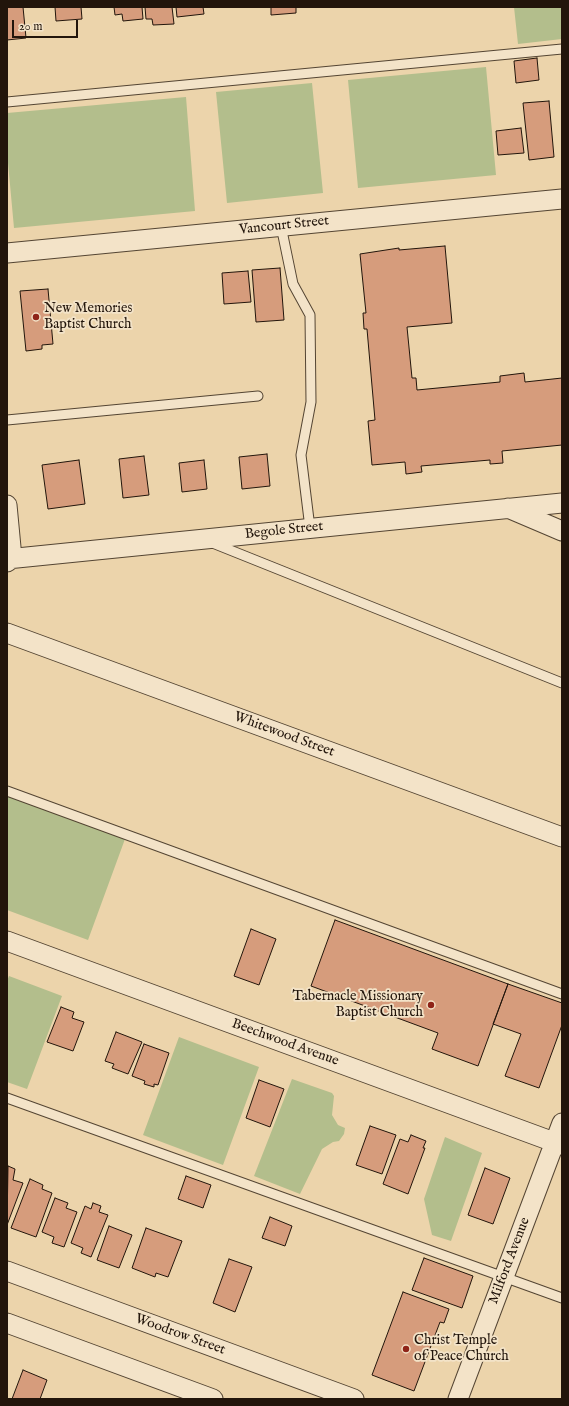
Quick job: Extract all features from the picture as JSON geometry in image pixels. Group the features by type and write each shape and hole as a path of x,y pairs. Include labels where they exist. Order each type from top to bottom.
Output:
{"street":[{"name":"Vancourt Street","path":"7,253 562,199"},
{"name":"Begole Street","path":"8,560 506,507 562,503"},
{"path":"7,505 8,560"},
{"path":"506,507 562,531"},
{"name":"Whitewood Street","path":"7,633 562,837"},
{"name":"Beechwood Avenue","path":"7,941 558,1144"},
{"name":"Milford Avenue","path":"458,1399 504,1277 558,1144 562,1123"},
{"name":"Woodrow Street","path":"7,1271 354,1399"},
{"path":"7,1323 213,1399"}],"lane":[{"path":"7,102 562,48"},
{"path":"281,226 293,284 310,315 311,402 301,455 310,528"},
{"path":"7,420 258,396"},
{"path":"204,540 562,683"},
{"path":"7,791 562,994"},
{"path":"7,1098 562,1298"}],"green space":[{"path":"514,7 562,7 562,39 518,44"},
{"path":"486,67 496,175 358,188 348,80"},
{"path":"312,83 323,193 227,203 216,92"},
{"path":"186,97 195,211 14,228 7,152 7,113"},
{"path":"7,796 125,839 88,940 7,910"},
{"path":"9,976 62,996 27,1089 7,1082 7,981"},
{"path":"179,1037 259,1067 223,1165 143,1135"},
{"path":"292,1079 332,1093 334,1096 332,1115 338,1125 345,1128 344,1134 339,1141 333,1142 322,1149 300,1194 254,1176"},
{"path":"445,1137 482,1153 451,1241 432,1235 424,1199"}],"building":[{"path":"7,7 23,7 26,38 7,40"},
{"path":"55,7 81,7 82,19 56,21"},
{"path":"114,7 142,7 143,19 123,21 122,14 115,15"},
{"path":"145,7 172,7 174,24 153,25 152,19 146,19"},
{"path":"176,7 203,7 204,14 177,17"},
{"path":"271,7 296,7 296,13 271,15"},
{"path":"537,58 539,80 516,83 514,61"},
{"path":"549,101 554,157 529,160 523,103"},
{"path":"521,128 524,153 498,155 496,131"},
{"path":"445,246 452,323 407,327 412,378 416,378 417,390 500,382 500,376 524,373 525,382 562,378 562,445 502,451 503,463 490,464 490,460 421,466 422,472 406,474 405,462 372,465 368,421 375,420 367,329 364,329 363,313 366,313 360,254 399,248 399,250"},
{"path":"280,268 284,320 256,322 252,270"},
{"path":"248,271 251,302 224,304 222,273"},
{"name":"New Memories Baptist Church","path":"48,289 53,344 42,345 42,349 26,351 20,291"},
{"path":"267,454 270,486 242,489 239,457"},
{"path":"144,456 149,495 123,498 119,459"},
{"path":"79,460 85,504 48,509 42,465"},
{"path":"204,460 207,489 182,492 179,463"},
{"name":"Tabernacle Missionary Baptist Church","path":"335,920 508,984 478,1066 432,1049 438,1033 311,986"},
{"path":"251,929 276,939 259,985 234,976"},
{"path":"508,984 562,1003 562,1025 539,1088 505,1076 521,1034 493,1024"},
{"path":"61,1007 74,1012 72,1018 84,1022 73,1051 47,1042"},
{"path":"116,1032 142,1042 128,1074 112,1068 114,1064 105,1061"},
{"path":"144,1044 169,1053 158,1085 154,1084 154,1087 144,1084 145,1081 132,1076"},
{"path":"259,1080 284,1089 270,1127 246,1118"},
{"path":"370,1126 396,1135 382,1174 356,1165"},
{"path":"411,1135 426,1141 423,1148 425,1148 408,1194 383,1184 400,1139 408,1142"},
{"path":"8,1166 15,1169 13,1180 23,1183 7,1225"},
{"path":"485,1168 510,1178 493,1224 468,1215"},
{"path":"186,1176 211,1185 203,1208 178,1199"},
{"path":"30,1179 43,1185 42,1189 52,1193 36,1237 11,1228"},
{"path":"55,1198 68,1203 66,1208 77,1212 64,1247 52,1243 54,1237 42,1232"},
{"path":"93,1203 101,1206 99,1212 108,1215 91,1257 81,1253 83,1248 71,1243 85,1206 91,1209"},
{"path":"270,1217 292,1226 285,1246 262,1238"},
{"path":"109,1226 132,1235 119,1268 97,1260"},
{"path":"146,1228 182,1241 168,1277 156,1273 155,1277 132,1268"},
{"path":"424,1258 473,1276 462,1308 412,1290"},
{"path":"229,1259 252,1267 235,1312 213,1303"},
{"name":"Christ Temple of Peace Church","path":"403,1292 449,1309 444,1323 440,1322 414,1391 372,1375"},
{"path":"23,1370 47,1380 40,1399 12,1399"}],"place":[{"name":"New Memories Baptist Church","path":"36,317"},
{"name":"Tabernacle Missionary Baptist Church","path":"431,1005"},
{"name":"Christ Temple of Peace Church","path":"406,1349"}]}
